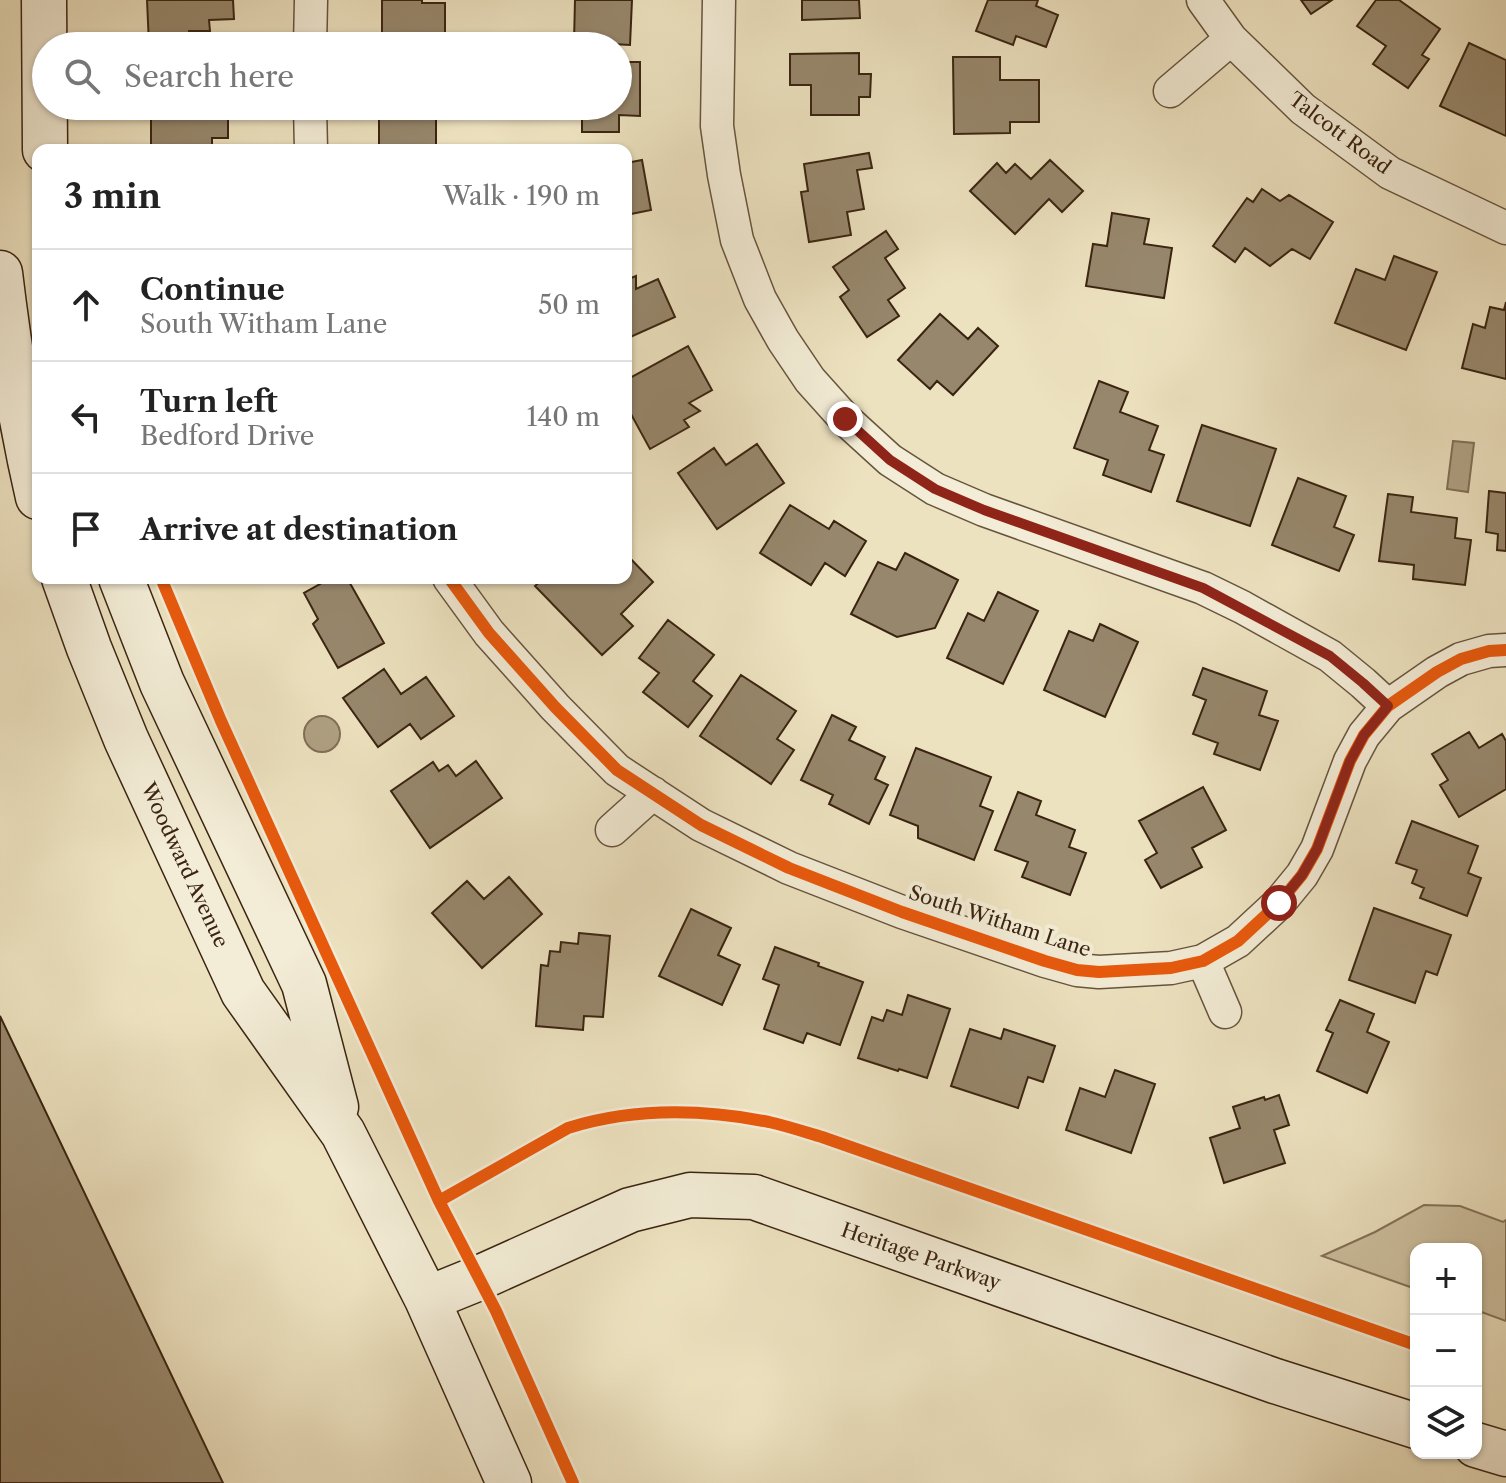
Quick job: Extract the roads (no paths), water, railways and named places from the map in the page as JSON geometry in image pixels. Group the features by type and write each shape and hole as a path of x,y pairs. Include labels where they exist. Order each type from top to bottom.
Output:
{"street":[{"path":"44,0 44,32"},
{"path":"310,32 311,0"},
{"path":"719,0 717,126 737,240 760,299 783,340 810,380 845,419 890,460 935,489 984,510 1203,588 1330,656 1388,706"},
{"name":"Talcott Road","path":"1203,0 1231,39 1303,109 1390,173 1506,228"},
{"path":"1170,91 1231,39"},
{"path":"45,120 45,144"},
{"path":"310,120 311,144"},
{"path":"0,273 32,471"},
{"name":"Woodward Avenue","path":"66,584 126,739 243,992 343,1133 427,1299 509,1483"},
{"name":"Woodward Avenue","path":"123,584 162,683 304,984 343,1133"},
{"name":"South Witham Lane","path":"453,584 489,633 617,770 701,825 789,868 902,912 1045,961 1077,970 1099,972 1171,968 1203,961 1238,941 1279,903 1302,875 1317,849 1350,761 1364,735 1388,706 1461,659 1506,650"},
{"path":"612,830 653,793"},
{"path":"1203,961 1225,1012"},
{"name":"Heritage Parkway","path":"427,1299 630,1210 690,1195 754,1197 1275,1381 1410,1424"},
{"path":"1482,1447 1506,1454"}]}
